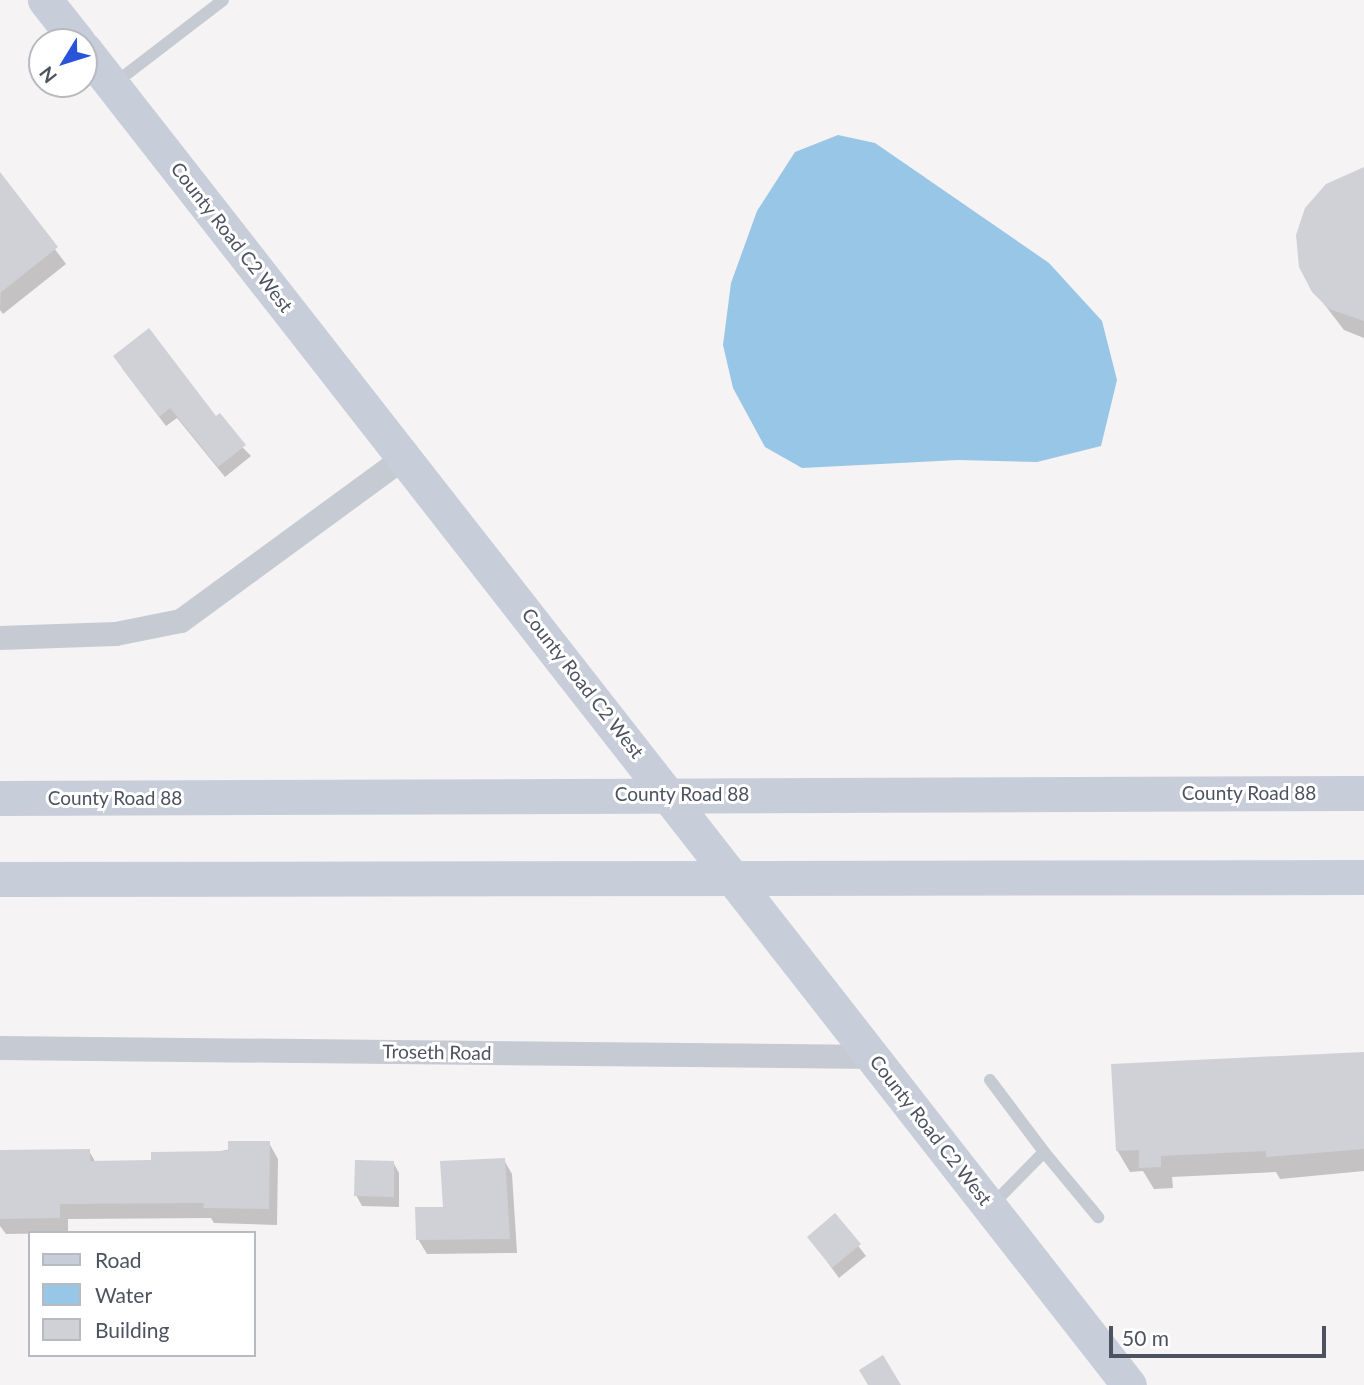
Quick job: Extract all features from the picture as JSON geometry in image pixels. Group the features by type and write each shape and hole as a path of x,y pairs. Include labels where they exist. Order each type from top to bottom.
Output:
{"main road":[{"path":"45,0 67,28"},
{"name":"County Road C2 West","path":"98,68 670,794 1129,1385"},
{"name":"County Road 88","path":"0,798 1364,793"},
{"path":"0,879 1364,877"}],"street":[{"path":"0,638 116,634 181,621 405,457"},
{"name":"Troseth Road","path":"0,1048 874,1057"}],"lane":[{"path":"112,85 223,0"},
{"path":"990,1080 1044,1152 1098,1217"},
{"path":"990,1206 1044,1152"}],"water":[{"path":"838,135 875,143 1049,263 1102,321 1117,380 1101,446 1037,462 958,460 802,468 765,447 733,388 723,345 731,283 757,211 795,152"}],"building":[{"path":"1364,167 1364,321 1329,309 1312,292 1299,267 1296,235 1305,208 1326,184"},
{"path":"0,172 58,247 0,293"},
{"path":"149,328 216,416 220,413 246,445 218,467 170,408 159,417 113,356"},
{"path":"1364,1052 1364,1149 1266,1157 1266,1151 1161,1156 1161,1167 1139,1168 1139,1150 1116,1151 1111,1064"},
{"path":"228,1141 270,1141 269,1209 203,1208 204,1203 60,1204 60,1218 0,1219 0,1150 90,1149 90,1161 151,1160 151,1152 228,1151"},
{"path":"505,1158 510,1239 416,1240 415,1207 443,1207 440,1161"},
{"path":"355,1160 394,1161 394,1197 354,1196"},
{"path":"835,1213 861,1244 832,1268 807,1237"},
{"path":"883,1355 901,1385 868,1385 859,1370"}]}
